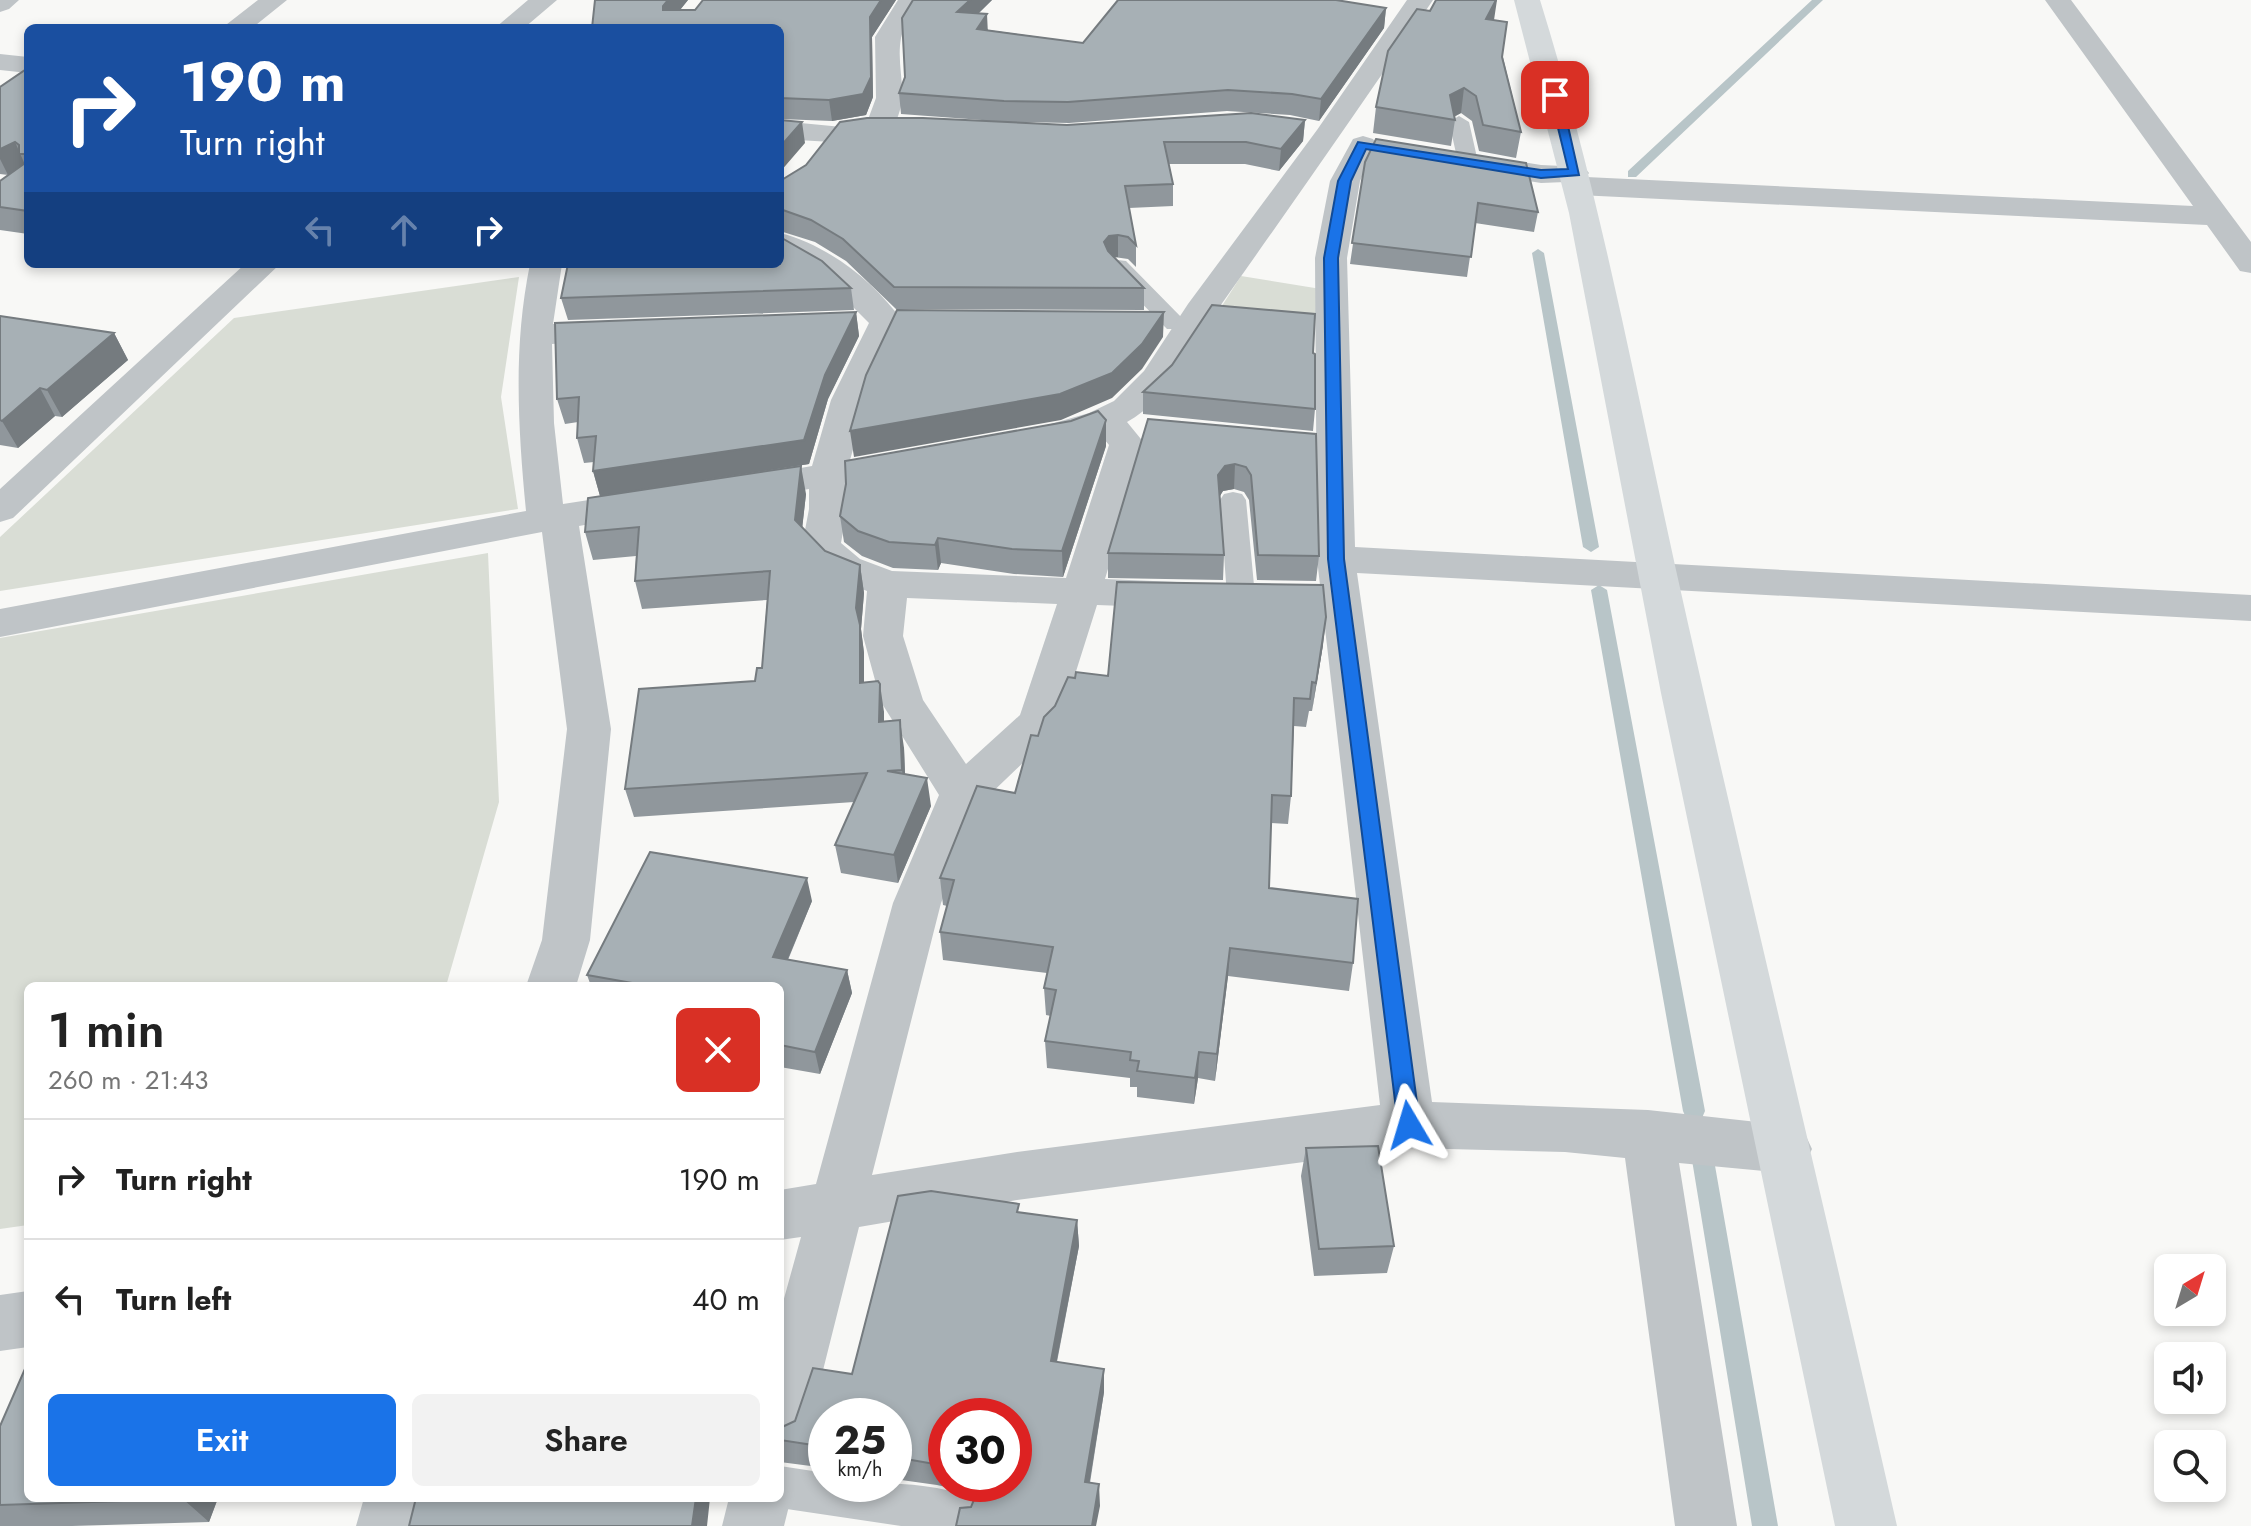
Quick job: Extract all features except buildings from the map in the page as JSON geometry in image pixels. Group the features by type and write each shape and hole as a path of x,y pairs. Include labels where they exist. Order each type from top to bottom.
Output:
{"street":[{"path":"0,4 6,0"},
{"path":"241,24 274,0"},
{"path":"513,24 544,0"},
{"path":"784,130 832,133 894,126 888,37 911,0"},
{"path":"1010,443 1071,432 1106,419 1126,408 1157,378 1199,318 1314,132 1420,0"},
{"path":"1527,0 1549,70 1576,179 1658,577 1866,1526"},
{"path":"2058,0 2251,264"},
{"path":"0,62 24,65"},
{"path":"1314,132 1378,148 1345,181 1318,324 1321,446 1315,587 1409,1125"},
{"path":"808,163 832,133"},
{"path":"1438,157 1576,179 2215,216"},
{"path":"784,244 834,269 867,298 885,322 849,400 827,476 828,509 821,546 846,568 888,584 1081,594 1241,596 1315,587 1658,577 2251,608"},
{"path":"0,510 260,268"},
{"path":"545,268 534,335 532,396 589,729 566,940 552,982"},
{"path":"1129,324 1199,318"},
{"path":"534,335 646,331"},
{"path":"1106,419 1157,431"},
{"path":"784,1407 917,903 962,794 1039,722 1081,594 1127,444 1106,419"},
{"path":"0,623 552,518 934,457"},
{"path":"888,584 883,636 902,702 962,794"},
{"path":"784,1214 1017,1176 1409,1125 1648,1134 1785,1149"},
{"path":"1648,1134 1706,1526"},
{"path":"0,1323 24,1320"},
{"path":"387,1526 394,1502"},
{"path":"753,1526 759,1502"}],"lane":[{"path":"1459,122 1468,162"},
{"path":"1118,266 1199,318"},
{"path":"1233,500 1241,596"},
{"path":"784,1488 957,1513"}],"shaded area":[{"path":"1241,276 1321,289 1322,320 1220,309"},
{"path":"519,277 501,397 518,509 0,591 0,537 234,318"},
{"path":"488,553 499,802 447,982 24,982 24,1226 0,1229 0,638"}],"waterway":[{"path":"1632,174 1818,0"},
{"path":"1538,253 1591,547"},
{"path":"1599,590 1694,1111"},
{"path":"1703,1160 1765,1526"}],"route":[{"path":"1409,1125 1336,559 1331,258 1345,181 1363,145 1541,174 1574,173 1555,95"}]}
